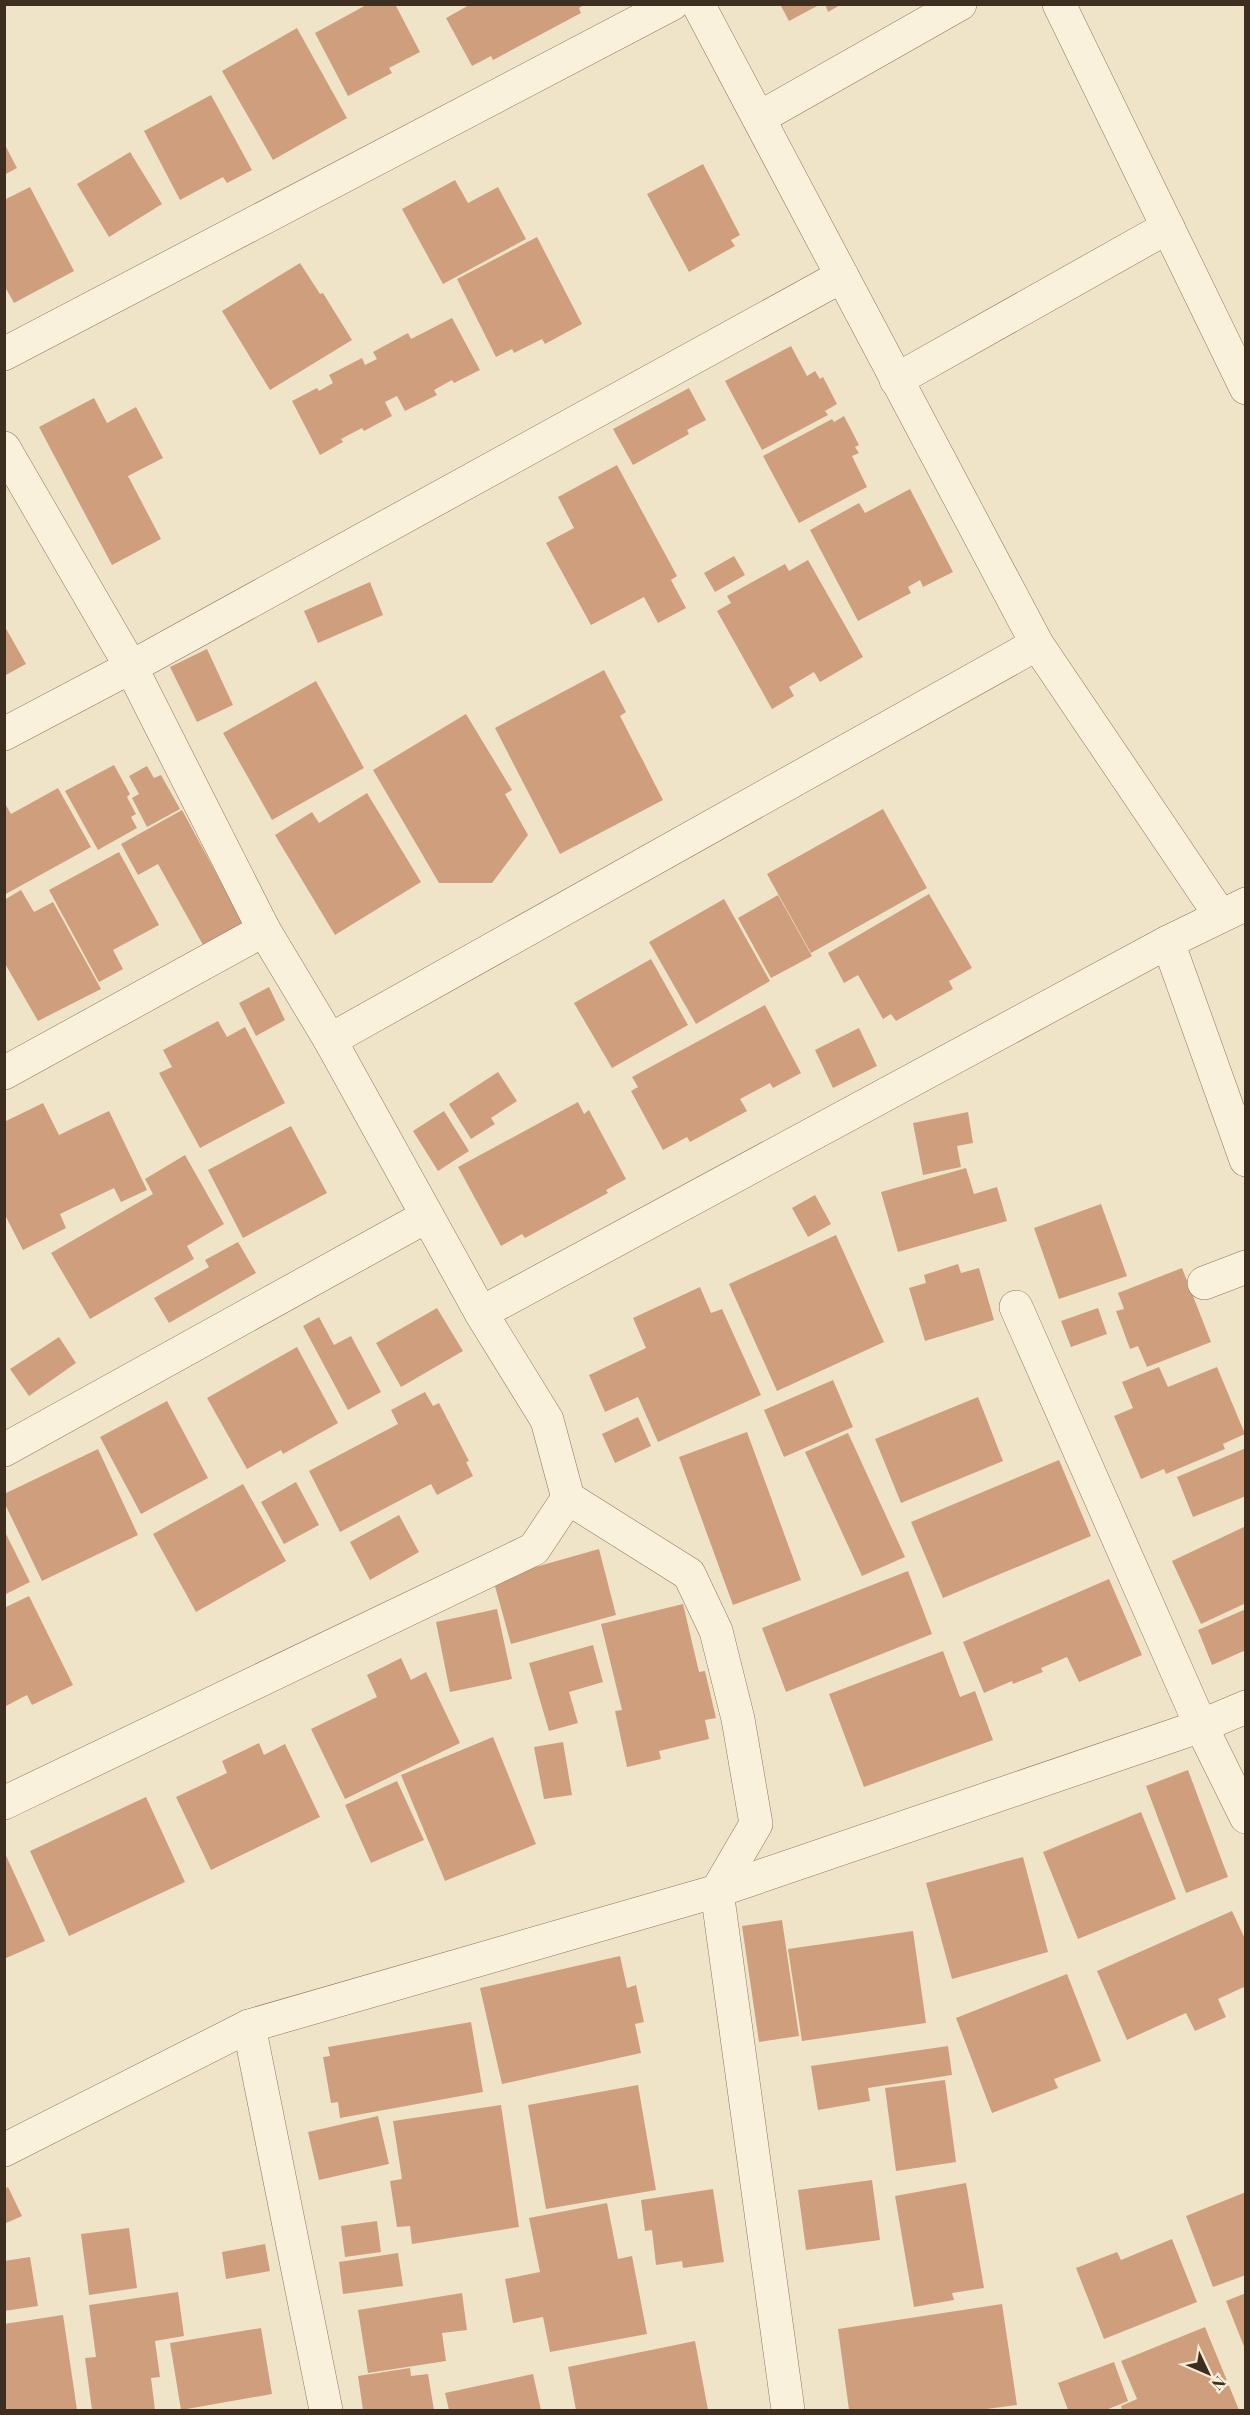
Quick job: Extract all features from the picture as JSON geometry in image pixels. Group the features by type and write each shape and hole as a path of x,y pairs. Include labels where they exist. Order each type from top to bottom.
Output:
{"street":[{"path":"4,354 672,4"},
{"path":"481,1312 1233,909 1037,644 698,4"},
{"path":"759,118 960,4"},
{"path":"1059,4 1245,388"},
{"path":"896,380 1168,227"},
{"path":"4,734 131,667 842,276"},
{"path":"4,448 131,667 264,930 330,1040 481,1312 547,1420 568,1498 689,1574 716,1631 738,1719 756,1824 717,1891 788,2410"},
{"path":"330,1040 1037,644"},
{"path":"4,1073 264,930"},
{"path":"1168,942 1245,1160"},
{"path":"4,1450 427,1216"},
{"path":"1204,1283 1245,1267"},
{"path":"1016,1307 1201,1726 1245,1817"},
{"path":"4,1803 534,1549 568,1498"},
{"path":"4,2150 249,2026 717,1891 1201,1726 1245,1707"},
{"path":"249,2026 326,2410"}],"building":[{"path":"368,4 395,4 420,52 389,68 392,73 348,96 315,33"},
{"path":"471,4 586,4 579,8 581,13 493,60 491,56 472,66 446,18"},
{"path":"780,4 821,4 789,21"},
{"path":"825,4 842,4 828,12"},
{"path":"297,28 347,118 273,160 222,71"},
{"path":"211,95 252,170 227,183 223,177 180,200 144,131"},
{"path":"4,143 17,168 4,175"},
{"path":"130,152 162,204 109,237 77,184"},
{"path":"703,164 740,235 731,240 735,246 689,272 647,194"},
{"path":"455,180 468,203 498,187 526,239 443,284 402,209"},
{"path":"30,187 74,271 14,303 4,285 4,200"},
{"path":"537,237 582,324 545,344 542,339 514,353 512,349 496,357 457,279"},
{"path":"300,263 320,294 323,293 352,340 270,390 222,311"},
{"path":"452,318 480,370 454,383 452,380 434,390 437,395 405,411 397,396 385,402 392,416 364,431 362,428 341,439 343,442 320,455 292,401 317,388 319,391 333,383 329,375 362,358 365,365 377,359 373,352 408,333 411,339"},
{"path":"791,346 807,376 815,371 820,379 823,377 837,404 825,411 828,415 762,450 725,381"},
{"path":"689,388 706,420 687,430 689,434 633,465 613,429"},
{"path":"94,398 107,423 136,407 163,458 128,476 161,539 112,565 39,427"},
{"path":"844,416 859,445 855,447 859,453 852,456 867,487 799,523 763,456 832,419 834,422"},
{"path":"617,465 677,576 671,580 686,608 658,623 644,597 591,625 546,543 574,528 558,497"},
{"path":"910,489 953,572 923,587 920,580 908,587 911,593 858,621 810,530 859,503 865,513"},
{"path":"734,556 745,575 715,592 704,573"},
{"path":"808,560 863,657 820,682 814,672 789,687 794,696 772,709 717,611 731,603 727,596 785,564 789,571"},
{"path":"370,582 383,615 318,643 304,611"},
{"path":"4,625 26,664 4,676"},
{"path":"207,649 233,705 197,722 170,667"},
{"path":"604,670 626,712 620,716 663,800 560,854 495,728"},
{"path":"316,681 364,768 272,820 223,733"},
{"path":"466,714 512,790 505,794 528,835 492,883 439,883 373,770"},
{"path":"114,765 130,794 127,797 136,814 131,817 137,828 98,850 65,791"},
{"path":"147,766 154,778 161,775 180,809 147,827 132,798 139,794 129,776"},
{"path":"58,788 91,847 4,895 4,802 11,814"},
{"path":"367,793 421,882 335,935 275,835 312,812 319,823"},
{"path":"883,809 927,888 811,953 767,874"},
{"path":"182,810 243,923 203,945 158,864 138,875 121,844"},
{"path":"119,852 159,925 113,950 123,969 99,982 49,890"},
{"path":"21,890 34,912 53,902 101,989 38,1021 4,962 4,900"},
{"path":"929,894 972,968 949,981 953,989 896,1021 891,1014 883,1019 858,975 844,983 828,953"},
{"path":"778,895 812,956 771,978 738,918"},
{"path":"724,899 770,981 696,1024 649,942"},
{"path":"651,959 688,1025 612,1068 574,1003"},
{"path":"269,987 285,1020 256,1036 239,1003"},
{"path":"765,1005 801,1073 773,1088 770,1083 740,1099 747,1111 690,1142 687,1137 663,1150 631,1091 638,1087 632,1077"},
{"path":"218,1021 227,1037 245,1027 285,1103 200,1148 159,1073 172,1067 163,1050"},
{"path":"859,1028 877,1066 833,1088 815,1050"},
{"path":"498,1072 517,1101 491,1118 495,1124 471,1139 449,1104"},
{"path":"578,1102 584,1114 589,1110 626,1179 606,1190 608,1193 525,1238 522,1234 501,1246 458,1167"},
{"path":"43,1103 59,1135 109,1111 147,1190 121,1202 114,1188 60,1214 66,1228 23,1250 4,1213 4,1122"},
{"path":"444,1111 469,1151 438,1171 413,1131"},
{"path":"968,1112 973,1143 957,1146 961,1167 923,1175 913,1123"},
{"path":"291,1126 327,1193 243,1238 208,1170"},
{"path":"185,1155 224,1224 187,1246 194,1259 90,1319 51,1253 153,1194 145,1179"},
{"path":"966,1168 974,1194 997,1187 1007,1221 898,1252 881,1192"},
{"path":"815,1195 831,1224 808,1237 792,1208"},
{"path":"1101,1204 1127,1276 1059,1299 1034,1228"},
{"path":"836,1235 884,1342 777,1391 729,1284"},
{"path":"238,1242 256,1273 169,1323 154,1298 209,1267 205,1260"},
{"path":"958,1264 961,1273 979,1268 994,1320 925,1341 909,1288 926,1283 924,1275"},
{"path":"1182,1268 1211,1342 1147,1367 1138,1346 1130,1349 1116,1311 1124,1309 1118,1293"},
{"path":"700,1287 711,1313 722,1309 761,1395 658,1442 638,1397 605,1412 589,1375 646,1348 633,1318"},
{"path":"437,1308 463,1351 401,1387 376,1343"},
{"path":"1098,1308 1107,1334 1071,1347 1061,1321"},
{"path":"319,1317 334,1345 351,1336 381,1392 348,1410 303,1326"},
{"path":"59,1337 76,1363 29,1396 10,1369"},
{"path":"297,1347 338,1423 283,1454 281,1450 247,1469 207,1398"},
{"path":"1159,1367 1168,1387 1217,1367 1245,1434 1223,1444 1225,1449 1166,1474 1164,1469 1141,1479 1114,1416 1133,1408 1122,1382"},
{"path":"833,1380 853,1427 784,1457 764,1410"},
{"path":"425,1392 433,1406 439,1403 469,1461 466,1462 473,1476 437,1495 431,1484 340,1532 309,1471 398,1424 391,1410"},
{"path":"978,1397 1003,1461 901,1503 875,1439"},
{"path":"167,1401 208,1478 141,1514 100,1437"},
{"path":"638,1417 651,1446 615,1463 602,1434"},
{"path":"747,1432 801,1580 733,1605 679,1457"},
{"path":"848,1433 905,1557 862,1576 805,1452"},
{"path":"1246,1448 1246,1496 1193,1517 1177,1477"},
{"path":"98,1449 138,1535 42,1581 4,1502 4,1494"},
{"path":"1059,1460 1091,1536 943,1598 911,1522"},
{"path":"296,1482 319,1525 284,1544 261,1502"},
{"path":"243,1484 286,1561 196,1612 153,1534"},
{"path":"399,1515 419,1552 370,1580 350,1542"},
{"path":"1246,1526 1246,1603 1201,1624 1172,1561"},
{"path":"4,1530 30,1582 4,1595"},
{"path":"599,1549 616,1615 511,1644 493,1579"},
{"path":"908,1571 932,1634 786,1692 762,1628"},
{"path":"1109,1579 1142,1655 1079,1682 1067,1657 1041,1668 1043,1672 1013,1684 1012,1681 984,1693 963,1642"},
{"path":"29,1596 73,1685 32,1705 27,1695 4,1707 4,1608"},
{"path":"683,1604 699,1672 705,1671 716,1718 705,1720 709,1739 659,1751 661,1759 627,1767 615,1711 622,1710 601,1624"},
{"path":"497,1609 512,1679 450,1692 436,1622"},
{"path":"1246,1609 1246,1650 1212,1665 1198,1630"},
{"path":"593,1645 603,1682 569,1692 578,1723 549,1731 529,1663"},
{"path":"943,1651 960,1697 975,1691 993,1740 864,1787 829,1694"},
{"path":"401,1658 411,1680 426,1672 460,1743 345,1799 311,1729 377,1697 367,1675"},
{"path":"493,1737 536,1844 445,1881 401,1775"},
{"path":"563,1742 572,1795 544,1799 534,1747"},
{"path":"259,1743 264,1755 285,1744 320,1817 211,1870 176,1797 227,1773 222,1761"},
{"path":"1188,1770 1228,1877 1186,1893 1146,1786"},
{"path":"397,1781 424,1840 371,1863 345,1805"},
{"path":"146,1797 185,1882 69,1936 30,1851"},
{"path":"1141,1812 1176,1899 1078,1939 1043,1852"},
{"path":"4,1851 45,1941 4,1959"},
{"path":"1023,1857 1048,1952 952,1979 926,1883"},
{"path":"1232,1911 1246,1941 1246,1986 1218,1999 1226,2017 1195,2031 1186,2013 1127,2040 1097,1971"},
{"path":"782,1920 799,2036 759,2042 742,1926"},
{"path":"913,1931 926,2023 802,2041 788,1949"},
{"path":"620,1956 627,1988 636,1985 644,2022 635,2024 641,2053 502,2084 480,1988"},
{"path":"1067,1974 1101,2061 1054,2079 1058,2088 992,2113 956,2018"},
{"path":"471,2022 483,2092 340,2118 338,2102 331,2103 323,2057 330,2056 328,2047"},
{"path":"948,2046 952,2075 868,2088 870,2101 818,2110 811,2066"},
{"path":"945,2080 956,2162 896,2171 885,2088"},
{"path":"638,2085 656,2190 546,2209 528,2105"},
{"path":"501,2105 519,2227 412,2244 410,2226 397,2227 390,2181 402,2179 393,2121"},
{"path":"378,2116 389,2164 319,2180 308,2132"},
{"path":"872,2180 880,2240 806,2250 798,2190"},
{"path":"966,2183 984,2288 952,2293 954,2300 914,2307 895,2196"},
{"path":"8,2187 22,2216 4,2224 4,2189"},
{"path":"713,2189 724,2262 683,2268 682,2261 656,2265 652,2230 645,2231 641,2200"},
{"path":"1246,2192 1246,2275 1213,2287 1186,2216"},
{"path":"607,2203 618,2259 632,2256 647,2334 550,2352 543,2317 513,2323 505,2279 540,2272 529,2218"},
{"path":"377,2221 381,2252 345,2257 341,2226"},
{"path":"129,2228 137,2288 89,2295 81,2234"},
{"path":"1172,2239 1197,2302 1104,2339 1076,2268 1117,2252 1121,2260"},
{"path":"265,2244 270,2271 226,2279 222,2252"},
{"path":"398,2253 403,2286 343,2294 339,2262"},
{"path":"30,2257 38,2306 4,2311 4,2261"},
{"path":"178,2292 184,2336 155,2341 160,2377 151,2378 155,2410 92,2410 85,2358 96,2357 89,2305"},
{"path":"462,2293 467,2330 442,2333 446,2361 368,2373 358,2310"},
{"path":"1246,2293 1246,2349 1245,2349 1226,2301"},
{"path":"1002,2304 1017,2405 979,2410 849,2410 838,2329"},
{"path":"63,2315 77,2410 4,2410 4,2324"},
{"path":"1205,2327 1239,2410 1122,2410 1121,2406 1137,2399 1121,2361"},
{"path":"261,2328 272,2394 181,2410 170,2343"},
{"path":"695,2341 708,2410 576,2410 568,2367"},
{"path":"1114,2362 1128,2401 1106,2410 1068,2410 1058,2383"},
{"path":"410,2368 411,2376 428,2374 434,2410 363,2410 358,2376"},
{"path":"533,2374 541,2410 449,2410 445,2393"}]}
